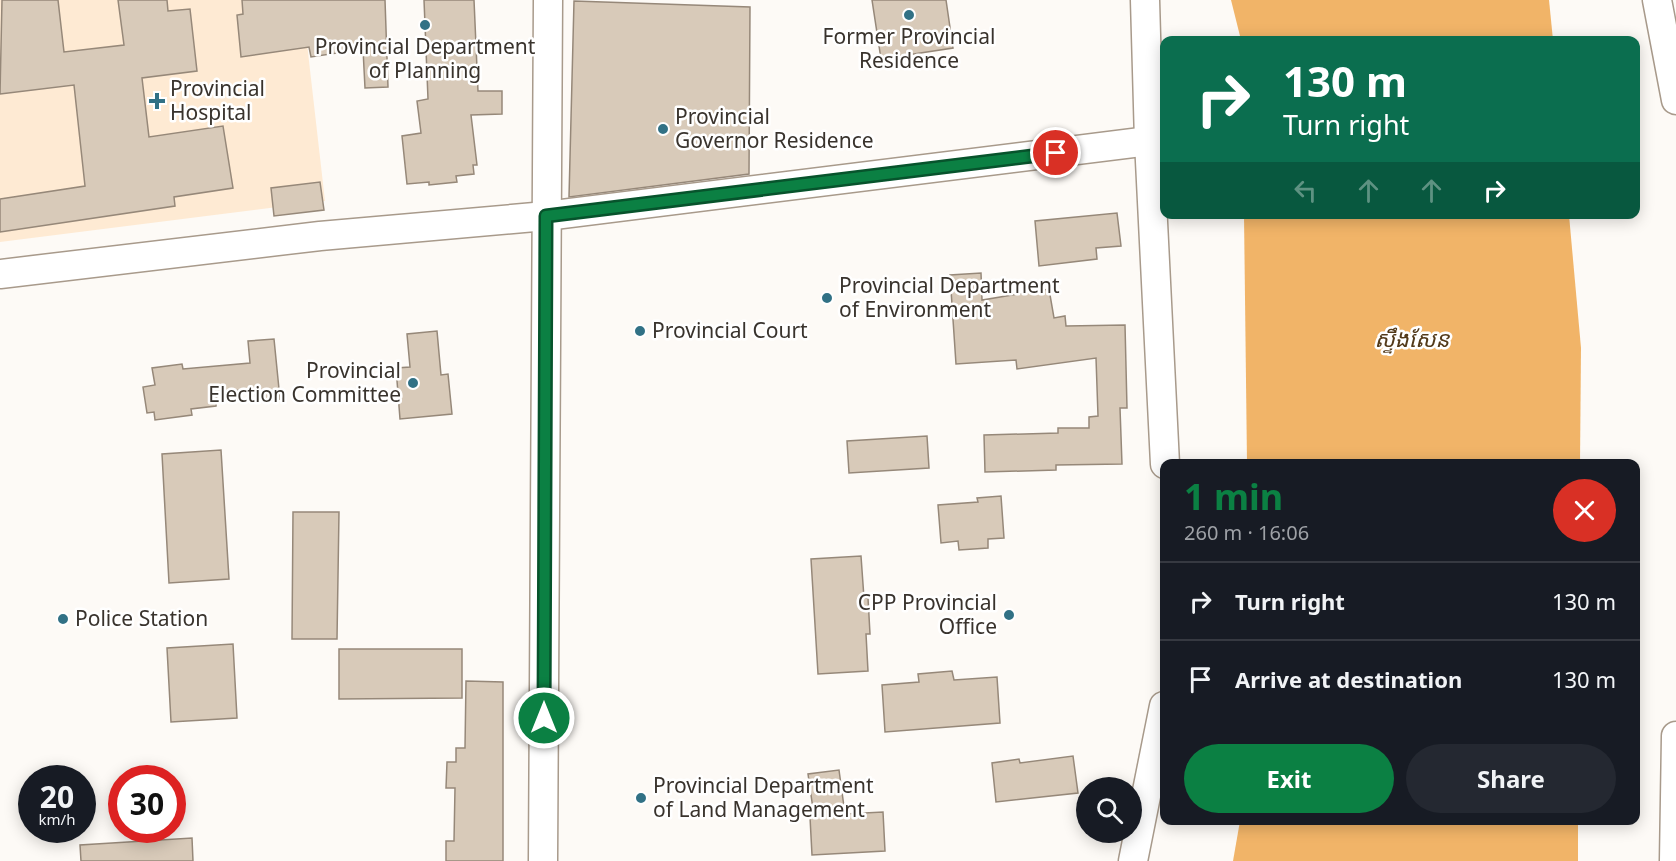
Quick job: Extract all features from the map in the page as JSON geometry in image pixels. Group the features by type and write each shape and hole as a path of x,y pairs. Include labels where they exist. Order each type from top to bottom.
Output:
{"street":[{"path":"543,861 548,0"},
{"path":"1145,0 1149,141 1165,459"},
{"path":"1657,0 1676,100"},
{"path":"0,274 320,236 546,216 1149,141"},
{"path":"1132,861 1160,725"},
{"path":"1674,861 1676,736"}],"shaded area":[{"name":"Provincial Hospital","path":"0,0 302,0 325,201 0,242"}],"water":[{"path":"1231,0 1549,0 1553,36 1240,36"},
{"name":"ស្ទឹងសែន","path":"1244,219 1569,219 1581,348 1580,459 1247,459"},
{"path":"1239,825 1578,825 1578,861 1233,861"}],"building":[{"path":"2,0 58,0 64,52 124,45 118,0 167,0 168,11 190,9 197,71 142,78 149,137 223,126 233,188 174,197 175,206 0,232 0,199 85,186 74,85 0,94"},
{"path":"242,0 385,0 388,87 365,88 363,49 311,57 309,47 241,57 237,15 243,14"},
{"path":"424,0 474,0 478,91 502,91 502,114 471,115 477,165 473,165 474,174 456,176 457,182 429,185 429,182 407,184 402,136 421,133 417,101 428,99"},
{"path":"872,0 946,0 953,48 881,59"},
{"path":"574,1 750,7 749,174 569,197"},
{"path":"320,182 324,210 274,216 271,188"},
{"path":"1117,213 1121,246 1096,248 1097,259 1039,266 1035,221"},
{"path":"981,273 982,300 1049,289 1054,318 1065,316 1066,326 1125,325 1127,408 1120,408 1122,464 1056,465 1056,470 985,472 984,435 1058,433 1058,428 1089,428 1089,417 1098,416 1096,358 1017,369 1016,360 956,364 950,275"},
{"path":"437,331 441,375 448,374 452,414 400,419 396,368 410,367 407,334"},
{"path":"274,339 280,399 256,401 255,389 217,392 216,406 191,409 192,415 155,420 154,412 147,413 143,387 155,385 152,368 182,364 183,369 250,363 248,341"},
{"path":"927,436 929,468 849,473 847,441"},
{"path":"221,450 229,579 169,583 162,454"},
{"path":"1001,496 1004,538 988,539 988,548 959,550 958,541 941,543 938,505 978,502 977,498"},
{"path":"293,512 339,512 337,639 292,639"},
{"path":"861,556 864,598 868,598 870,634 866,634 868,671 818,674 811,559"},
{"path":"233,644 237,718 171,722 167,648"},
{"path":"339,649 462,649 462,698 339,699"},
{"path":"952,671 954,680 997,677 1000,723 885,732 882,685 919,682 918,674"},
{"path":"466,681 503,682 503,861 446,861 446,841 454,841 455,788 446,788 447,762 456,762 456,748 465,748"},
{"path":"1073,756 1076,793 996,802 992,763 1019,759 1020,763"},
{"path":"839,770 845,814 883,812 885,851 812,855 810,817 814,816 808,774"},
{"path":"186,838 192,838 193,861 81,861 80,845 186,843"}],"place":[{"name":"Former Provincial Residence","path":"909,15"},
{"name":"Provincial Department of Planning","path":"425,25"},
{"name":"Provincial Hospital","path":"157,101"},
{"name":"Provincial Governor Residence","path":"663,129"},
{"name":"Provincial Department of Environment","path":"827,298"},
{"name":"Provincial Court","path":"640,331"},
{"name":"Provincial Election Committee","path":"413,383"},
{"name":"CPP Provincial Office","path":"1009,615"},
{"name":"Police Station","path":"63,619"},
{"name":"Provincial Department of Land Management","path":"641,798"}],"route":[{"path":"544,718 546,216 1056,153"}]}
